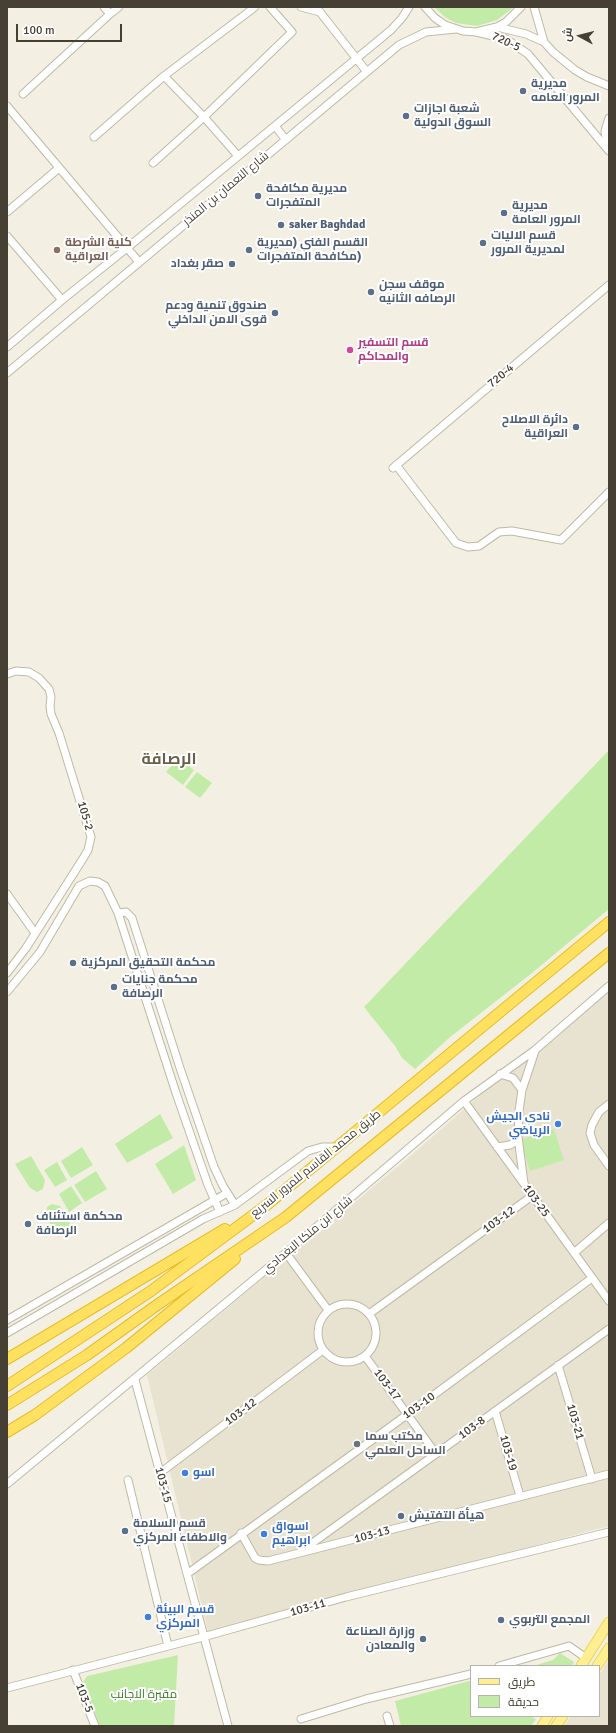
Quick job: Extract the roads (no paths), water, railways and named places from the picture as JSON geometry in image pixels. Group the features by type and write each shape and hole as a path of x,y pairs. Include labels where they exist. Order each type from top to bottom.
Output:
{"highway":[{"name":"طريق محمد القاسم للمرور السريع","path":"7,1386 152,1291 268,1204 609,922"},
{"name":"طريق محمد القاسم للمرور السريع","path":"7,1405 87,1355 157,1304 286,1217 609,953"},
{"path":"7,1359 268,1204"},
{"path":"7,1432 35,1415 126,1348 286,1217"}],"main road":[{"path":"582,1665 609,1622"},
{"path":"598,1665 609,1648"},
{"path":"556,1726 562,1717"}],"street":[{"path":"104,7 110,14"},
{"path":"24,94 119,7"},
{"path":"94,137 164,76 255,7"},
{"path":"153,163 204,117 292,32 270,7"},
{"path":"301,7 318,10 367,72"},
{"name":"شارع النعمان بن المنذر","path":"7,347 62,300 357,58 397,24 409,7"},
{"path":"425,7 435,18 456,29"},
{"path":"476,32 497,27 506,22 521,7"},
{"path":"534,7 544,42"},
{"path":"497,27 521,32 544,42 553,52 575,70 609,86"},
{"name":"شارع النعمان بن المنذر","path":"7,373 408,39 426,32 456,29"},
{"name":"720-5","path":"456,29 506,39 528,54 608,150"},
{"path":"164,76 204,117 238,156"},
{"path":"7,106 139,262"},
{"path":"608,150 605,132 609,118"},
{"path":"275,126 286,140"},
{"path":"7,212 58,168"},
{"path":"7,236 62,300"},
{"name":"720-4","path":"609,285 394,466 456,543 468,547 479,546 499,532 512,531 561,540 609,492"},
{"name":"105-2","path":"7,674 16,671 29,672 39,678 49,689 51,697 51,714 59,733 90,834 87,854 7,973"},
{"path":"7,992 40,952 79,886 90,881 98,882 106,886 118,913 176,1093 208,1185 220,1212"},
{"path":"7,894 35,933"},
{"path":"118,913 126,912 132,918 188,1091 220,1179 227,1193 236,1205"},
{"name":"شارع ابن ملكا البغدادي","path":"7,1484 135,1380 464,1101 535,1050 609,986"},
{"path":"161,1043 172,1039"},
{"path":"525,1186 518,1137 522,1090 535,1050"},
{"path":"500,1074 513,1078 522,1090"},
{"name":"103-25","path":"464,1101 609,1301"},
{"path":"609,1104 598,1112 590,1133 594,1145 609,1166"},
{"path":"496,1147 510,1145 515,1142 518,1137"},
{"path":"7,1333 203,1219 236,1205 308,1152 322,1147 337,1147"},
{"path":"208,1185 220,1179"},
{"path":"7,1320 227,1193"},
{"name":"103-12","path":"369,1314 532,1196"},
{"path":"574,1253 609,1223"},
{"path":"286,1253 328,1310"},
{"name":"103-10","path":"187,1574 408,1414 592,1278"},
{"path":"350,1304 360,1307 369,1314 374,1324 376,1336 372,1347 365,1356 354,1361 342,1362 331,1358 323,1350 318,1340 318,1329 321,1318 328,1310 338,1305 350,1304"},
{"name":"103-8","path":"297,1555 609,1329"},
{"name":"103-12","path":"160,1473 323,1350"},
{"name":"103-17","path":"365,1356 436,1454"},
{"name":"103-21","path":"558,1366 592,1479"},
{"name":"103-15","path":"135,1380 228,1726"},
{"name":"103-19","path":"495,1411 520,1496"},
{"name":"103-13","path":"242,1533 252,1555 259,1560 268,1561 297,1555 609,1474"},
{"path":"128,1480 168,1646"},
{"name":"103-11","path":"7,1688 346,1598 609,1532"},
{"path":"503,1665 569,1646 586,1658"},
{"name":"103-5","path":"73,1670 95,1726"},
{"path":"301,1719 366,1699 470,1674"},
{"path":"388,1716 390,1726"}],"place":[{"name":"مديرية المرور العامه","path":"523,91"},
{"name":"شعبة اجازات السوق الدولية","path":"406,116"},
{"name":"مديرية مكافحة المتفجرات","path":"258,196"},
{"name":"مديرية المرور العامة","path":"504,213"},
{"name":"saker Baghdad","path":"281,225"},
{"name":"قسم الاليات لمديرية المرور","path":"483,243"},
{"name":"كلية الشرطة العراقية","path":"57,250"},
{"name":"القسم الفني (مديرية مكافحة المتفجرات)","path":"249,250"},
{"name":"صقر بغداد","path":"232,264"},
{"name":"موقف سجن الرصافه الثانيه","path":"371,292"},
{"name":"صندوق تنمية ودعم قوى الامن الداخلي","path":"275,313"},
{"name":"قسم التسفير والمحاكم","path":"350,350"},
{"name":"دائرة الاصلاح العراقية","path":"576,427"},
{"name":"محكمة التحقيق المركزية","path":"73,963"},
{"name":"محكمة جنايات الرصافة","path":"114,987"},
{"name":"نادي الجيش الرياضي","path":"558,1124"},
{"name":"محكمة استئناف الرصافة","path":"28,1224"},
{"name":"مكتب سما الساحل العلمي","path":"357,1444"},
{"name":"اسو","path":"185,1473"},
{"name":"هيأة التفتيش","path":"401,1516"},
{"name":"قسم السلامة والاطفاء المركزي","path":"125,1531"},
{"name":"اسواق ابراهيم","path":"264,1534"},
{"name":"قسم البيئة المركزي","path":"148,1617"},
{"name":"المجمع التربوي","path":"501,1620"},
{"name":"وزارة الصناعة والمعادن","path":"423,1639"}],"district":[{"name":"الرصافة","path":"169,760"}],"park label":[{"name":"مقبرة الاجانب","path":"144,1695"}]}
